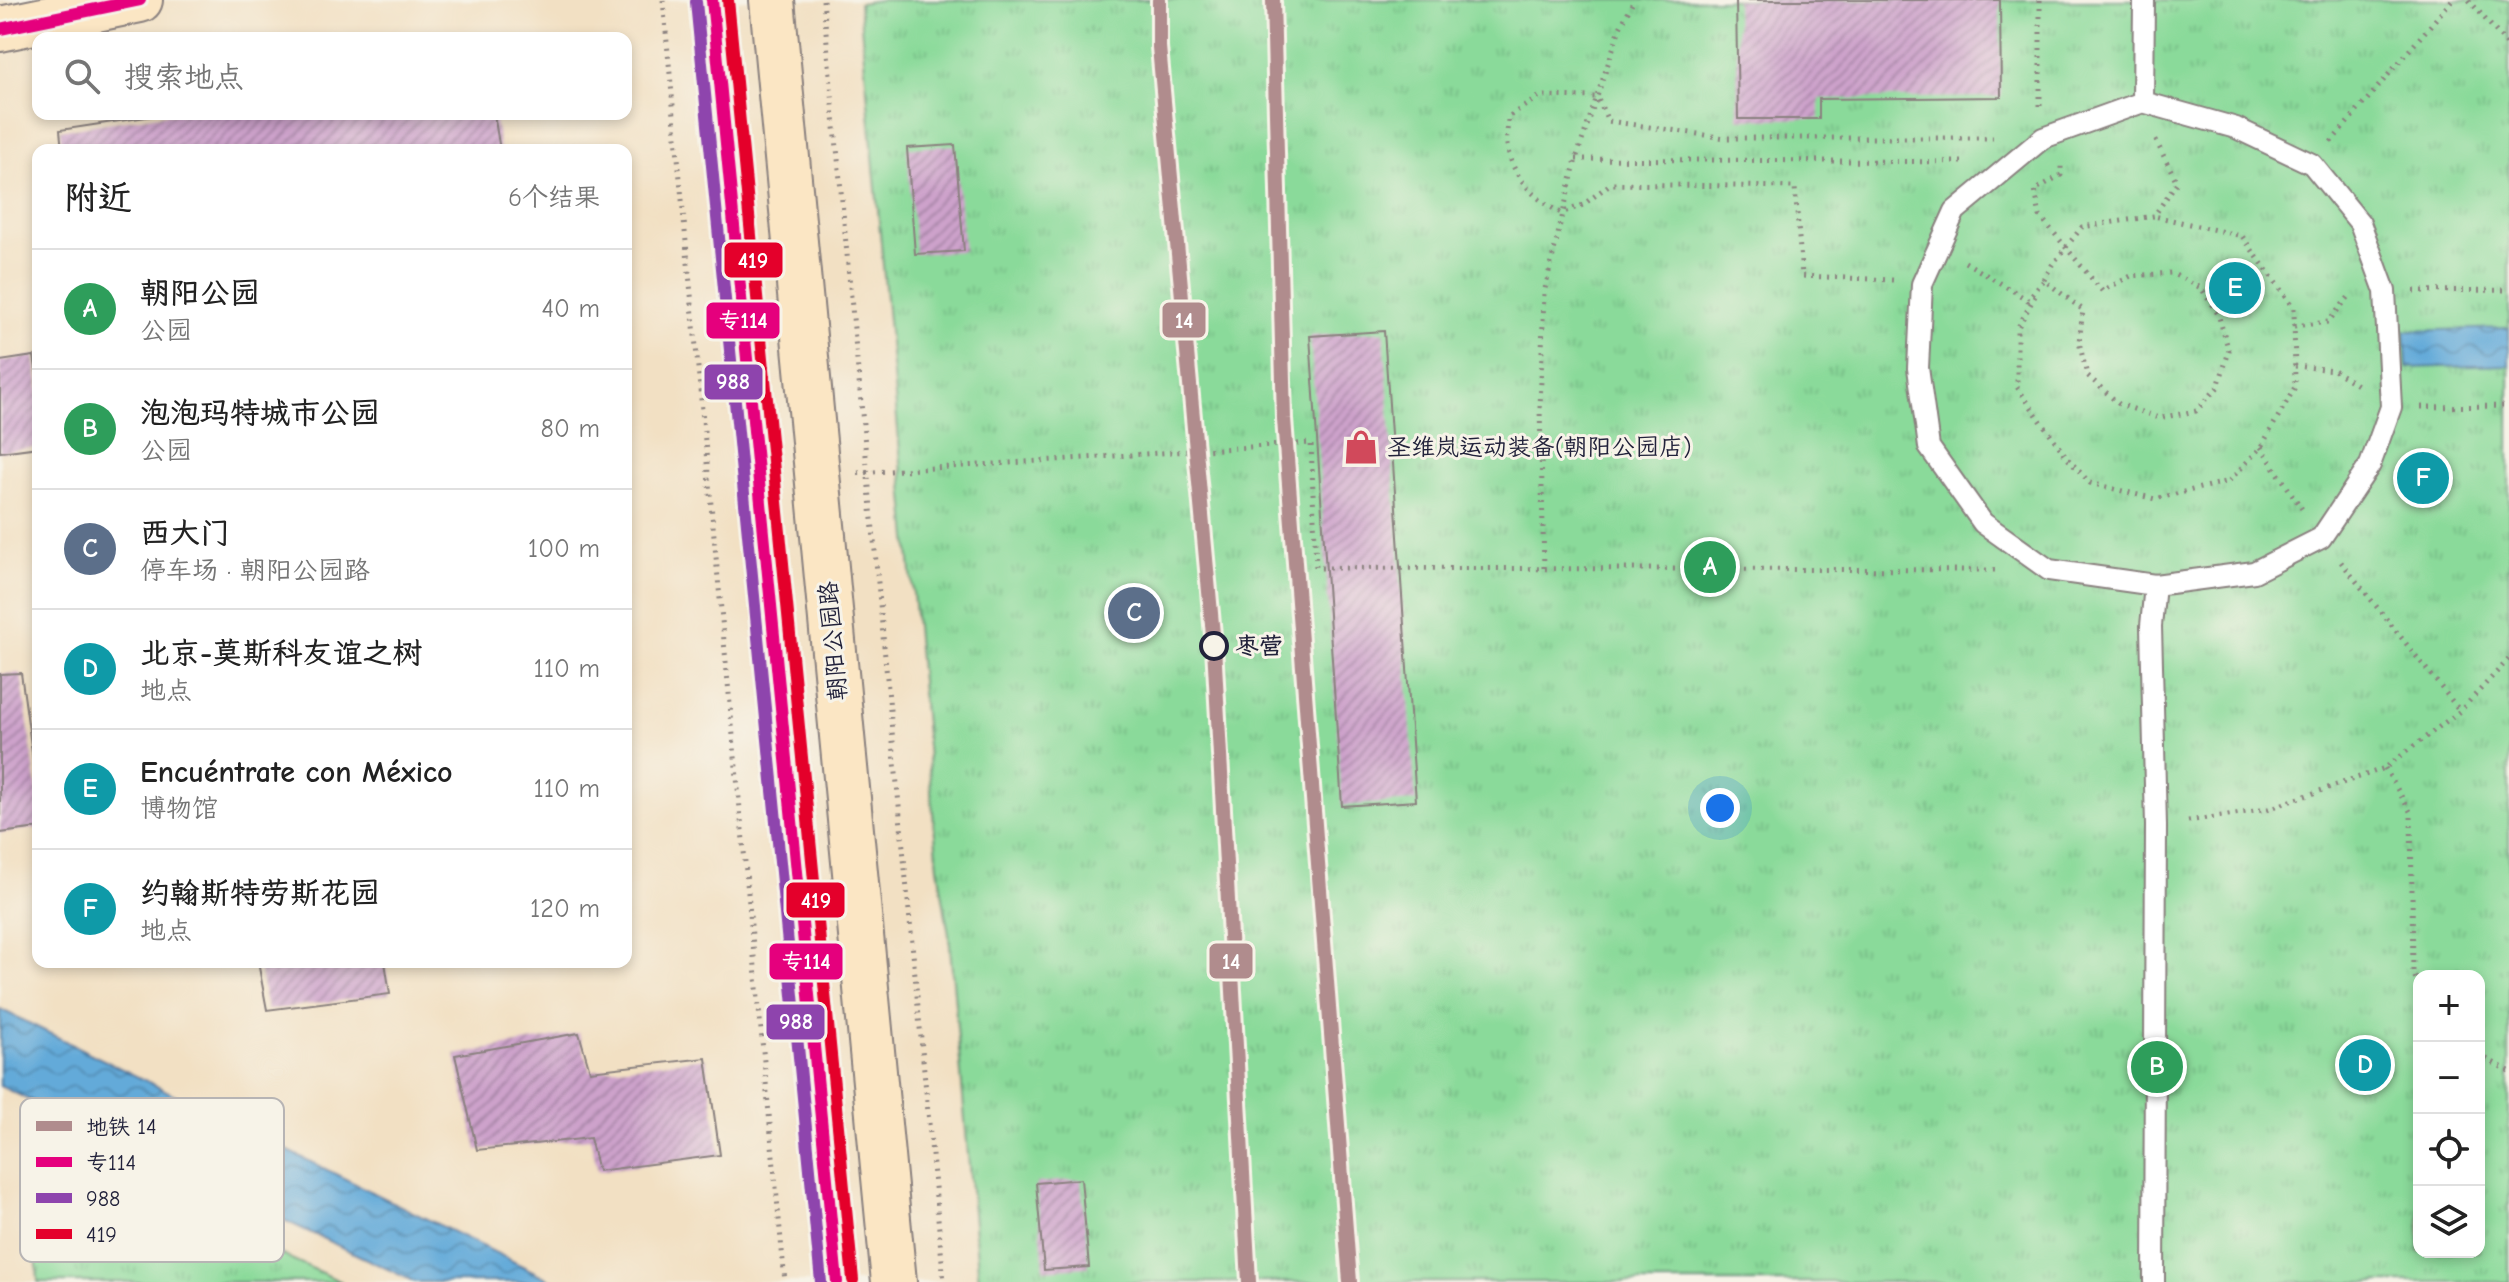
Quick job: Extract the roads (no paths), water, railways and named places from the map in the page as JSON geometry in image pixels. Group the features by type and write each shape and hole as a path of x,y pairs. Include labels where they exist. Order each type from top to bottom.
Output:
{"main road":[{"path":"0,29 140,0"},
{"path":"712,0 837,1282"},
{"name":"朝阳公园路","path":"772,0 894,1282"}],"lane":[{"path":"2143,102 2144,0"},
{"path":"2143,102 2236,128 2312,164 2360,223 2385,291 2391,407 2370,465 2321,538 2254,572 2155,585 2049,570 1983,523 1929,447 1918,368 1922,284 1955,211 2043,138 2143,102"},
{"path":"2154,1282 2156,826 2151,626 2155,585"}],"water":[{"path":"2509,328 2509,365 2407,368 2405,331"},
{"path":"0,1009 181,1098 25,1098 0,1086"},
{"path":"284,1149 555,1282 415,1282 284,1220"}],"metro line":[{"name":"14","path":"1159,0 1159,47 1214,646 1249,1282"},
{"name":"14","path":"1273,0 1284,419 1350,1282"}],"place":[{"name":"Encuéntrate con México","path":"2235,288"},
{"name":"圣维岚运动装备(朝阳公园店)","path":"1361,447"},
{"name":"约翰斯特劳斯花园","path":"2423,478"},
{"name":"朝阳公园","path":"1710,567"},
{"name":"西大门","path":"1134,613"},
{"name":"枣营","path":"1214,646"},
{"name":"北京-莫斯科友谊之树","path":"2365,1065"},
{"name":"泡泡玛特城市公园","path":"2157,1067"}]}
